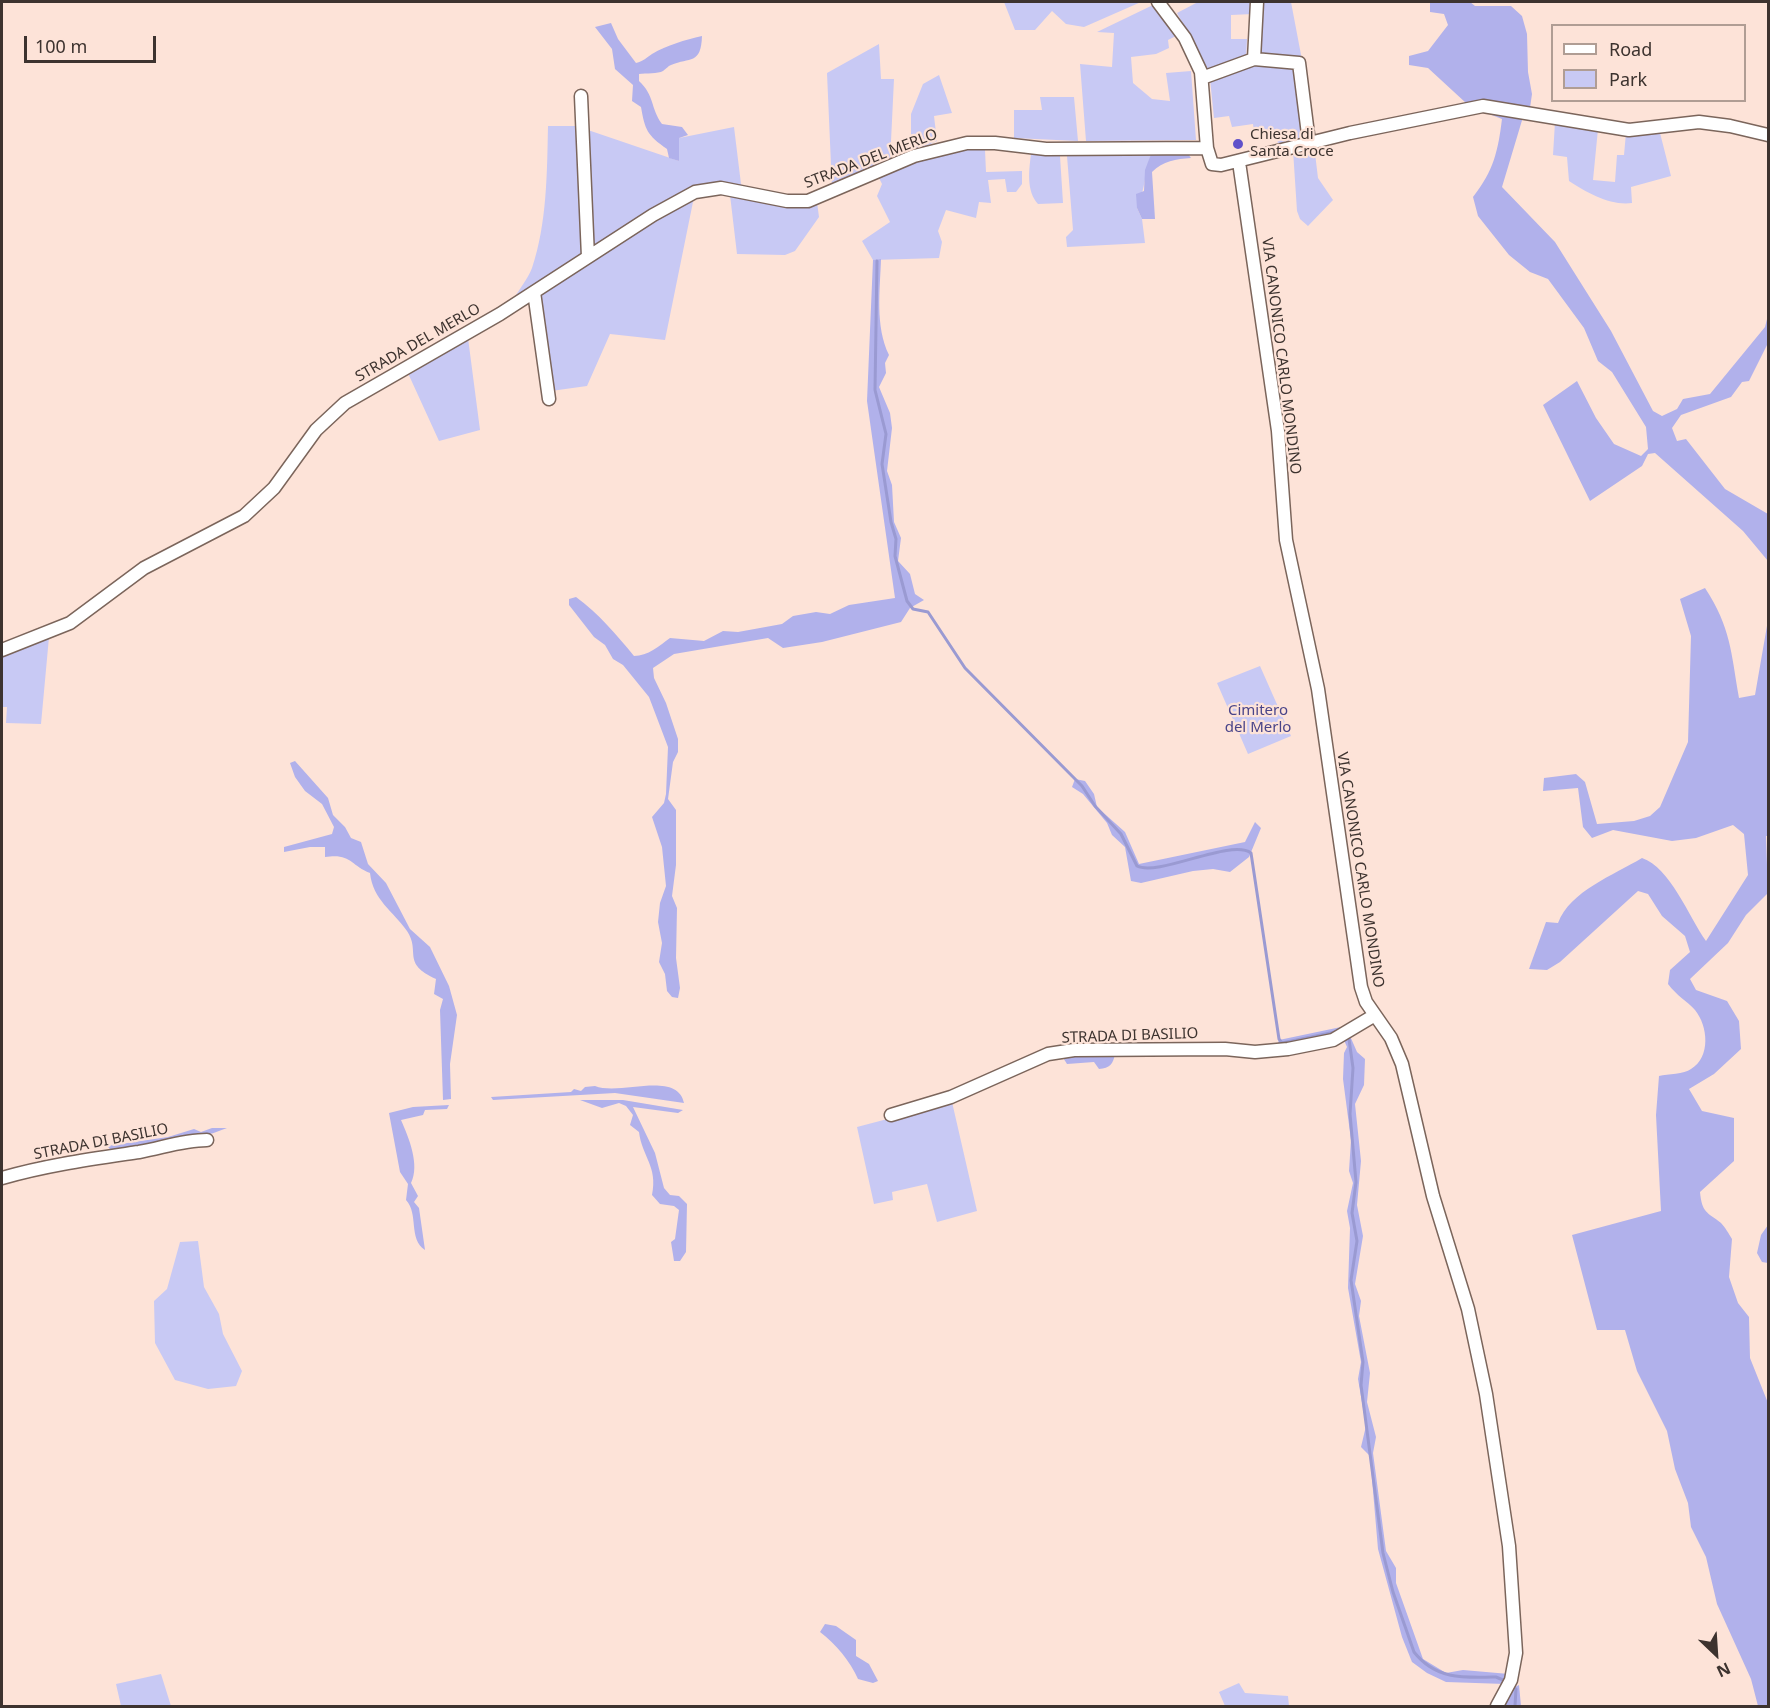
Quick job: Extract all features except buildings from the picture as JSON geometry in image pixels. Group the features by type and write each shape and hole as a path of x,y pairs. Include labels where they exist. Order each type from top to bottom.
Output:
{"street":[{"path":"1158,2 1185,38 1202,78 1207,148 1212,164 1239,162 1309,142 1483,106 1629,130 1699,122 1730,126 1768,135"},
{"path":"1254,59 1257,2"},
{"path":"1202,78 1254,59 1299,63 1309,142"},
{"path":"581,96 588,257"},
{"name":"STRADA DEL MERLO","path":"2,650 70,623 144,568 244,516 274,488 316,430 345,403 534,292 695,192 721,188 776,200 808,201 914,156 955,145 995,143 1064,149 1207,148"},
{"name":"VIA CANONICO CARLO MONDINO","path":"1239,162 1278,431 1286,540 1318,689 1361,987 1366,1002 1391,1038 1406,1075 1432,1196 1470,1317 1492,1423 1509,1546 1516,1653 1511,1680 1497,1707"},
{"path":"534,292 549,399"},
{"name":"STRADA DI BASILIO","path":"891,1115 951,1097 1048,1054 1074,1050 1202,1049 1255,1052 1287,1049 1334,1040 1374,1015"},
{"name":"STRADA DI BASILIO","path":"2,1178 77,1160 158,1149 183,1140 207,1140"}],"green space":[{"path":"1004,2 1141,2 1084,27 1066,24 1052,11 1035,30 1015,30"},
{"path":"1198,2 1254,2 1253,14 1231,15 1231,39 1247,39 1246,59 1210,73 1177,13"},
{"path":"1260,2 1291,2 1302,60 1257,57"},
{"path":"1153,5 1176,36 1168,40 1169,48 1156,54 1131,57 1133,83 1152,99 1170,101 1166,73 1191,71 1196,140 1086,141 1080,64 1112,67 1114,33 1097,32"},
{"path":"879,44 881,79 894,79 890,162 832,188 827,73"},
{"path":"1255,62 1297,65 1306,137 1278,146 1277,132 1254,131 1253,124 1232,127 1229,116 1214,118 1210,79"},
{"path":"939,75 952,113 934,116 937,141 911,153 911,114 923,84"},
{"path":"1040,97 1074,97 1078,141 1014,138 1014,110 1042,110"},
{"path":"1555,122 1598,129 1593,180 1615,182 1617,155 1624,155 1626,133 1660,133 1671,176 1631,187 1632,203 1616,203 1591,194 1569,181 1567,157 1553,155"},
{"path":"548,126 580,126 586,254 513,300 532,268 541,233"},
{"path":"734,127 741,184 747,190 713,184 692,187 591,251 585,129 679,161 679,138"},
{"path":"1314,145 1318,178 1333,200 1308,226 1300,219 1297,211 1293,150"},
{"path":"981,146 1003,150 985,150 986,172 1022,171 1022,184 1016,192 1007,192 1005,179 988,180 991,203 979,202 976,218 946,210 938,231 942,242 939,258 873,260 862,241 890,222 877,196 882,184 878,176 922,156"},
{"path":"1031,154 1060,156 1063,203 1038,204 1034,199 1029,180"},
{"path":"1151,154 1137,208 1142,219 1145,243 1067,247 1066,237 1073,230 1067,156"},
{"path":"730,195 817,202 819,217 795,251 785,255 737,254"},
{"path":"694,197 665,340 610,334 587,386 551,391 539,294"},
{"path":"468,338 480,430 439,441 407,371"},
{"path":"49,637 41,724 6,723 7,707 2,707 2,654"},
{"name":"Cimitero del Merlo","path":"1260,666 1291,736 1248,754 1217,683"},
{"path":"952,1102 977,1211 937,1222 927,1184 892,1192 893,1200 874,1204 857,1127"},
{"path":"198,1241 204,1287 219,1314 223,1334 242,1371 236,1386 208,1389 175,1380 155,1343 154,1301 167,1289 180,1242"},
{"path":"161,1674 171,1706 121,1706 116,1684"},
{"path":"1239,1683 1245,1693 1288,1696 1289,1706 1225,1706 1219,1692"}],"shaded area":[{"path":"1430,2 1470,2 1475,6 1511,6 1522,16 1527,34 1528,72 1532,94 1530,108 1466,103 1428,68 1409,65 1409,56 1428,51 1448,25 1444,14 1430,12"},
{"path":"611,23 618,39 636,63 670,45 702,36 697,56 671,65 661,72 639,74 639,81 648,92 662,124 682,127 688,135 679,138 679,161 669,158 667,149 648,131 641,107 632,101 633,85 615,69 612,49 595,27"},
{"path":"1479,110 1523,117 1502,187 1555,242 1611,331 1653,411 1662,416 1677,409 1683,399 1710,394 1765,327 1768,315 1768,343 1749,381 1742,382 1731,397 1681,415 1672,428 1677,441 1686,439 1725,489 1768,514 1768,561 1743,531 1655,453 1648,454 1642,466 1590,501 1543,405 1577,381 1596,418 1614,444 1641,456 1648,449 1646,427 1612,372 1598,361 1584,328 1548,279 1530,272 1509,255 1478,216 1473,197 1486,178 1494,160 1502,119"},
{"path":"1151,154 1188,154 1191,158 1170,161 1152,172 1155,219 1142,219 1137,208 1136,194 1144,191 1145,170"},
{"path":"881,259 880,320 889,355 885,363 886,373 879,387 890,413 892,428 887,471 892,485 894,522 901,538 898,561 910,574 915,594 924,600 910,608 901,622 822,642 783,648 768,638 674,654 653,668 654,678 666,703 678,739 678,752 673,762 668,799 676,810 676,865 672,896 677,908 676,958 680,988 678,998 672,997 667,991 665,974 659,962 662,943 658,922 660,903 666,886 662,847 652,817 664,803 668,747 649,697 623,665 613,659 605,645 594,637 569,605 569,599 576,597 592,610 634,656 639,656 670,638 704,641 723,631 738,632 782,624 793,616 816,612 830,614 849,605 895,598 867,401 873,260"},
{"path":"1705,588 1725,628 1739,698 1755,695 1768,620 1768,836 1766,836 1768,893 1746,915 1728,943 1690,979 1696,990 1727,1001 1739,1021 1741,1049 1714,1074 1689,1089 1702,1111 1734,1118 1734,1161 1700,1192 1704,1208 1722,1225 1732,1239 1729,1277 1738,1303 1749,1317 1750,1358 1768,1403 1768,1706 1758,1706 1751,1679 1717,1604 1706,1557 1691,1527 1688,1503 1675,1469 1667,1431 1637,1371 1625,1330 1597,1330 1572,1235 1661,1211 1656,1115 1659,1076 1691,1069 1702,1057 1705,1041 1703,1024 1695,1010 1668,984 1670,970 1690,952 1685,936 1662,916 1648,894 1638,891 1560,962 1547,970 1529,969 1546,922 1558,923 1572,902 1582,893 1642,858 1652,863 1670,882 1706,941 1748,875 1744,834 1733,825 1696,838 1672,841 1613,830 1592,838 1583,827 1578,788 1543,791 1544,778 1576,774 1585,782 1597,824 1634,821 1650,816 1660,807 1688,742 1691,636 1680,599"},
{"path":"295,761 328,798 333,815 345,827 351,838 361,842 368,864 386,883 410,929 430,947 449,986 457,1015 450,1064 451,1099 443,1100 440,1010 443,999 434,994 436,979 425,973 415,962 411,938 379,898 370,873 345,858 325,857 325,847 310,847 284,852 284,847 332,834 334,827 322,804 305,791 295,777 290,763"},
{"path":"1075,779 1085,781 1094,794 1097,807 1125,832 1139,864 1245,842 1255,822 1261,828 1249,857 1230,872 1213,869 1193,871 1141,883 1131,881 1125,847 1112,835 1107,823 1083,794 1072,787"},
{"path":"1341,1027 1345,1031 1277,1046 1279,1040"},
{"path":"1350,1036 1357,1052 1365,1059 1364,1085 1355,1104 1361,1161 1357,1205 1363,1236 1355,1284 1361,1301 1359,1316 1370,1373 1367,1402 1376,1437 1373,1453 1386,1551 1396,1568 1396,1583 1423,1659 1446,1673 1463,1670 1509,1674 1505,1684 1446,1682 1427,1673 1412,1662 1402,1637 1378,1549 1370,1456 1361,1447 1366,1426 1358,1379 1361,1362 1348,1288 1350,1228 1347,1211 1353,1183 1349,1171 1351,1140 1343,1079 1344,1053 1347,1047 1344,1040"},
{"path":"1115,1054 1110,1065 1099,1069 1094,1062 1067,1064 1062,1056"},
{"path":"585,1087 671,1088 679,1093 684,1103 615,1093 493,1100 491,1097 571,1092 574,1089 581,1091"},
{"path":"580,1100 623,1100 683,1110 678,1113 633,1107 655,1153 664,1188 670,1195 679,1196 687,1204 686,1252 680,1261 674,1261 671,1242 675,1239 679,1210 674,1206 660,1204 652,1195 653,1176 639,1132 630,1125 633,1115 626,1106 619,1103 602,1108"},
{"path":"449,1105 447,1109 425,1110 423,1115 401,1120 414,1160 411,1183 418,1196 414,1202 419,1208 425,1250 417,1240 412,1212 406,1200 408,1184 400,1172 389,1113 413,1107"},
{"path":"212,1128 227,1128 185,1141 155,1146 111,1150 107,1146 168,1137 194,1129 201,1132"},
{"path":"1768,1225 1768,1263 1762,1262 1757,1253 1761,1235"},
{"path":"825,1624 836,1626 856,1640 856,1656 869,1664 878,1681 873,1683 858,1679 842,1653 820,1632"},
{"path":"1519,1685 1521,1706 1502,1706 1515,1687"}],"waterway":[{"path":"877,261 875,390 886,434 882,464 896,539 895,556 907,601 913,609 928,612 965,668 1082,786 1095,806 1121,834 1137,866 1147,868 1161,866 1228,850 1251,853 1279,1039 1282,1043 1335,1032"},
{"path":"1349,1039 1353,1068 1350,1114 1356,1182 1352,1213 1357,1241 1351,1280 1363,1362 1361,1385 1383,1553 1393,1592 1414,1652 1432,1668 1441,1672 1462,1677 1496,1677 1503,1680"},
{"path":"1515,1706 1516,1689"}],"place":[{"name":"Chiesa di Santa Croce","path":"1238,144"}]}
